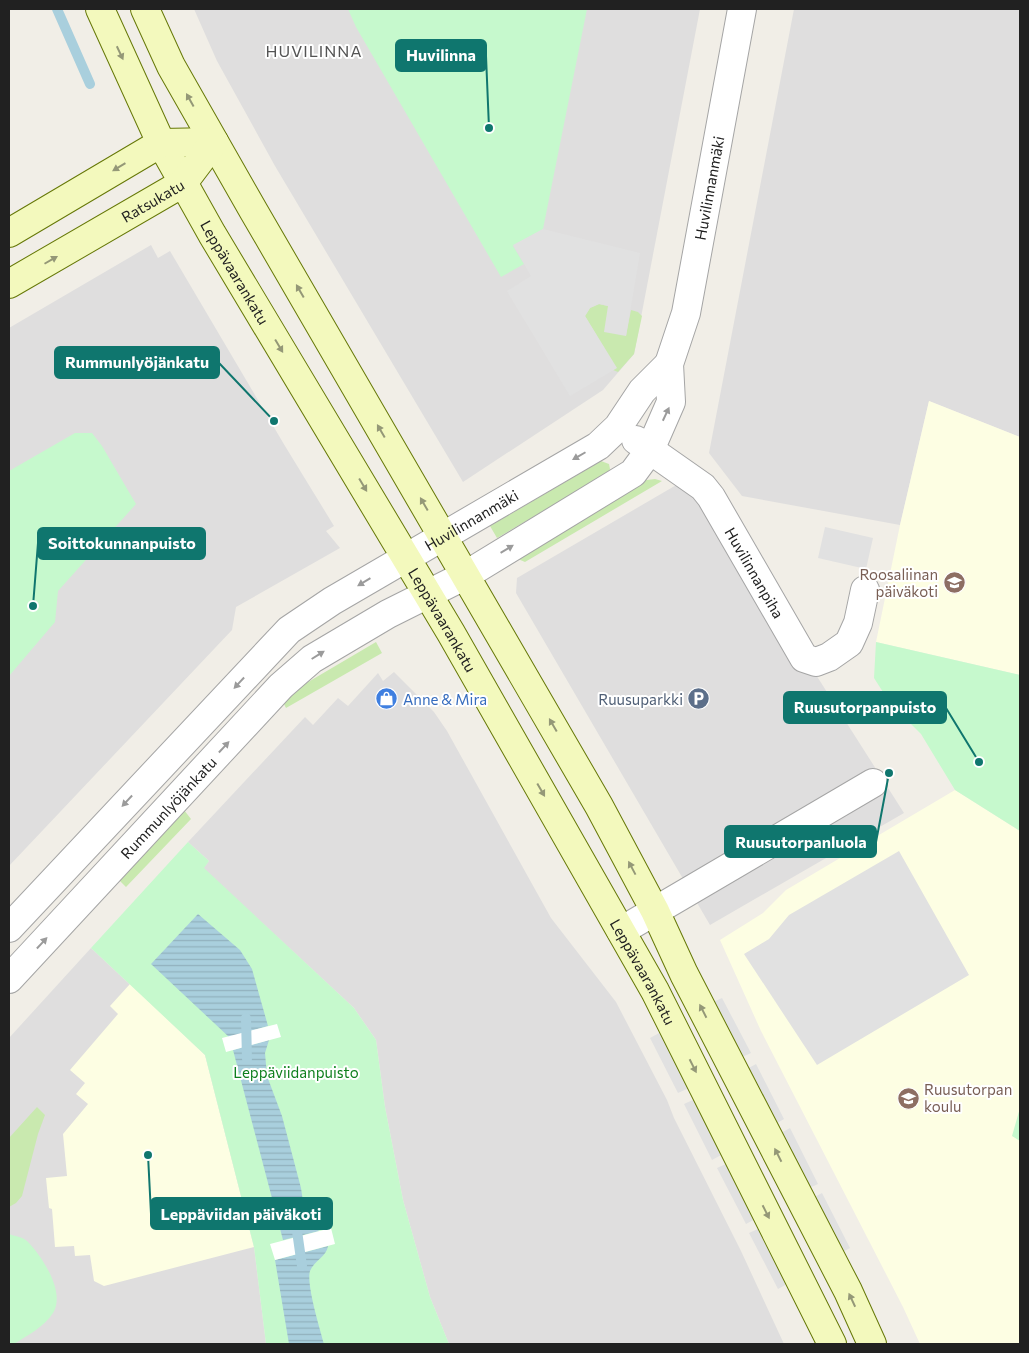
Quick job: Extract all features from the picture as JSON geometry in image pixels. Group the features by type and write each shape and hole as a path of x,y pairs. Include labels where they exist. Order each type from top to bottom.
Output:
{"main road":[{"name":"Leppävaarankatu","path":"100,9 161,143 183,183 428,593 655,991 832,1344"},
{"path":"145,9 171,66 214,142 599,806 655,911 684,974 848,1291 872,1344"},
{"path":"9,233 161,143 214,142"},
{"name":"Ratsukatu","path":"9,284 183,183 214,142"}],"street":[{"name":"Huvilinnanmäki","path":"466,575 633,474 650,450 671,402 669,364 686,313 742,9"},
{"name":"Huvilinnanmäki","path":"406,557 598,446 618,428 642,391 669,364"},
{"name":"Huvilinnanpiha","path":"618,428 703,487 711,497 804,658 816,662 829,657 849,642 858,623 865,590"},
{"path":"9,928 289,630 332,601 406,557"},
{"name":"Rummunlyöjänkatu","path":"9,979 281,686 312,659 388,614 466,575"},
{"path":"621,931 873,783"}],"shaded area":[{"path":"194,9 700,9 634,354 603,390 463,482 275,166 217,61"},
{"path":"794,9 1020,9 1020,437 929,401 900,525 742,496 709,453"},
{"path":"543,229 640,253 626,336 604,332 608,306 599,304 590,308 585,316 617,368 570,396 507,291 531,276 513,245"},
{"path":"151,245 158,258 170,251 334,526 326,531 340,548 236,607 232,630 9,866 9,328"},
{"name":"Roosaliinan päiväkoti","path":"929,401 1020,437 1020,675 876,642 900,525"},
{"path":"690,477 904,813 710,925 516,593 517,578"},
{"path":"825,527 873,538 866,569 818,558"},
{"path":"394,672 434,712 447,731 551,918 616,1002 667,1100 784,1344 449,1344 430,1297 403,1200 385,1107 376,1040 354,1008 203,868 209,861 188,842 305,717 313,725 338,698 348,706 378,673 383,681"},
{"name":"Ruusutorpan koulu","path":"955,790 1020,831 1020,1344 920,1344 903,1307 761,1031 720,940 763,913 786,890"},
{"path":"899,851 969,975 817,1065 744,954 769,939 789,915"},
{"path":"91,948 205,1055 254,1247 266,1344 9,1344 9,1038"},
{"path":"130,984 205,1055 254,1247 104,1286 94,1281 90,1255 75,1256 74,1246 55,1247 52,1209 49,1208 46,1178 67,1176 63,1134 88,1104 76,1094 85,1083 70,1070 118,1014 110,1006"},
{"path":"722,998 751,1053 740,1058 711,1003"},
{"path":"661,1032 689,1088 678,1093 650,1038"},
{"path":"756,1064 784,1119 774,1125 745,1070"},
{"path":"695,1099 723,1154 712,1160 684,1104"},
{"path":"790,1128 818,1184 807,1189 779,1134"},
{"path":"728,1163 757,1218 746,1224 717,1168"},
{"path":"822,1193 850,1248 839,1254 811,1199"},
{"path":"760,1228 789,1283 778,1289 749,1233"}],"green space":[{"name":"HUVILINNA","path":"348,9 587,9 543,229 513,246 524,264 501,277 356,27"},
{"path":"599,304 608,306 626,336 631,310 638,312 642,316 634,354 618,372 613,370 616,368 585,316 590,308"},
{"path":"75,433 92,433 102,446 136,504 58,591 55,622 9,676 9,471"},
{"path":"601,461 609,464 609,473 497,538 490,526"},
{"path":"655,479 662,481 525,562 513,557 639,481"},
{"path":"376,642 382,653 286,708 281,698"},
{"path":"876,642 1020,675 1020,831 955,790 921,734 890,703 874,678"},
{"path":"184,810 191,819 126,887 115,876"},
{"name":"Leppäviidanpuisto","path":"188,842 209,861 204,868 354,1008 376,1040 385,1107 403,1200 430,1297 449,1344 266,1344 254,1247 205,1055 91,948"},
{"path":"37,1107 45,1115 38,1134 22,1196 9,1207 9,1138"},
{"path":"1020,1108 1020,1141 1012,1136"},
{"path":"9,1234 25,1240 33,1248 45,1265 57,1295 53,1313 49,1318 14,1344 9,1344"}],"water":[{"path":"198,914 240,950 252,969 268,1026 229,1037 151,964"},
{"path":"269,1040 265,1053 267,1076 282,1116 301,1188 305,1215 319,1231 283,1240 233,1050"},
{"path":"328,1246 325,1253 312,1267 309,1277 314,1307 324,1344 289,1344 275,1260"}],"pier":[{"path":"277,1024 281,1037 226,1052 222,1038"},
{"path":"331,1228 335,1244 275,1260 270,1244"}],"waterway":[{"path":"57,9 90,84"},
{"path":"246,1018 247,1059"},
{"path":"296,1224 302,1266"}],"place":[{"name":"Huvilinna","path":"489,128"},
{"name":"Rummunlyöjänkatu","path":"274,421"},
{"name":"Roosaliinan päiväkoti","path":"954,583"},
{"name":"Soittokunnanpuisto","path":"33,606"},
{"name":"Anne & Mira","path":"387,699"},
{"name":"Ruusuparkki","path":"699,699"},
{"name":"Ruusutorpanpuisto","path":"979,762"},
{"name":"Ruusutorpanluola","path":"889,773"},
{"name":"Ruusutorpan koulu","path":"908,1098"},
{"name":"Leppäviidan päiväkoti","path":"148,1155"}],"district":[{"name":"HUVILINNA","path":"314,50"}]}
